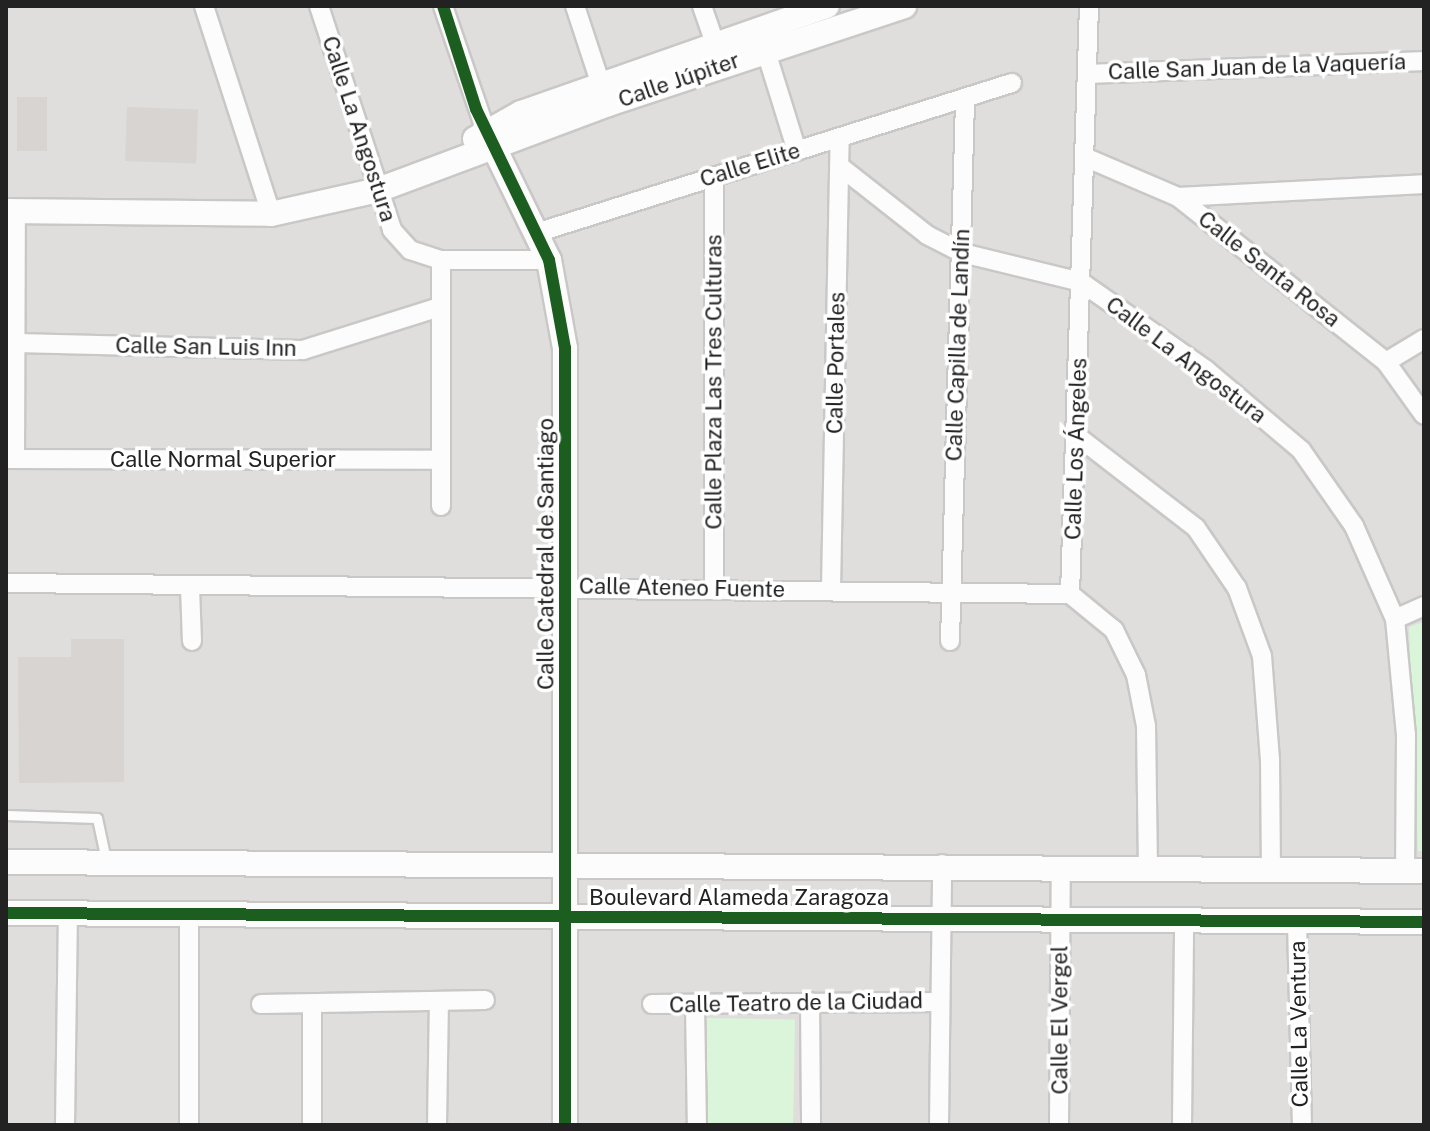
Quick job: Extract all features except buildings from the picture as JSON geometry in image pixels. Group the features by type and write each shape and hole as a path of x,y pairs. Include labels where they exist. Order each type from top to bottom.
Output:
{"street":[{"path":"204,6 271,214"},
{"name":"Calle La Angostura","path":"319,6 392,230 410,250 441,260 549,260"},
{"name":"Calle Catedral de Santiago","path":"443,6 491,138 549,260 565,348 565,1125"},
{"path":"575,6 604,94"},
{"path":"702,6 719,55"},
{"name":"Calle Los Ángeles","path":"1070,594 1087,158 1089,6"},
{"name":"Calle Júpiter","path":"11,211 271,214 378,190 455,158 491,138 604,94 762,39 828,11 897,7"},
{"path":"762,39 797,151"},
{"name":"Calle San Juan de la Vaquería","path":"1089,74 1424,61"},
{"name":"Calle Elite","path":"536,233 1012,83"},
{"name":"Calle Capilla de Landín","path":"950,641 965,99"},
{"name":"Calle Portales","path":"831,589 842,168 840,138"},
{"name":"Calle Santa Rosa","path":"1087,158 1178,197 1386,362 1424,415"},
{"name":"Calle La Angostura","path":"842,168 927,235 962,253 1081,282 1206,370 1301,450 1354,526 1395,619 1414,871"},
{"name":"Calle Plaza Las Tres Culturas","path":"714,176 714,587"},
{"path":"1178,197 1424,184"},
{"path":"10,459 15,343 11,211"},
{"path":"441,260 441,506"},
{"name":"Calle San Luis Inn","path":"15,343 303,350 439,307"},
{"path":"1386,362 1424,339"},
{"path":"1077,436 1196,528 1237,588 1262,656 1270,759 1271,868"},
{"name":"Calle Normal Superior","path":"10,459 440,460"},
{"name":"Calle Ateneo Fuente","path":"6,583 190,587 714,587 1070,594"},
{"path":"190,587 192,641"},
{"path":"1070,594 1114,630 1136,675 1146,726 1148,866"},
{"path":"1395,619 1424,606"},
{"name":"Boulevard Alameda Zaragoza","path":"6,862 566,867 942,864 1414,871"},
{"path":"939,1125 942,864"},
{"name":"Calle El Vergel","path":"1059,1125 1061,866"},
{"name":"Boulevard Alameda Zaragoza","path":"6,913 566,919 941,916 1424,922"},
{"path":"65,1125 68,914"},
{"path":"189,914 189,1125"},
{"path":"1182,1125 1184,921"},
{"name":"Calle La Ventura","path":"1297,922 1302,1125"},
{"path":"261,1004 312,1006 485,1000"},
{"path":"437,1125 439,1002"},
{"path":"810,1002 811,1125"},
{"name":"Calle Teatro de la Ciudad","path":"652,1004 939,1002"},
{"path":"695,1004 697,1125"},
{"path":"312,1006 312,1125"}],"lane":[{"path":"6,815 97,818 106,863"}],"shaded area":[{"path":"6,6 1424,6 1424,1125 6,1125"}],"green space":[{"path":"1424,622 1424,851 1418,851 1409,627"},
{"path":"705,1018 795,1020 793,1125 703,1125"}],"cycle path":[{"path":"443,6 476,109 549,260 565,348 565,1125"},
{"path":"6,913 1424,922"}]}
